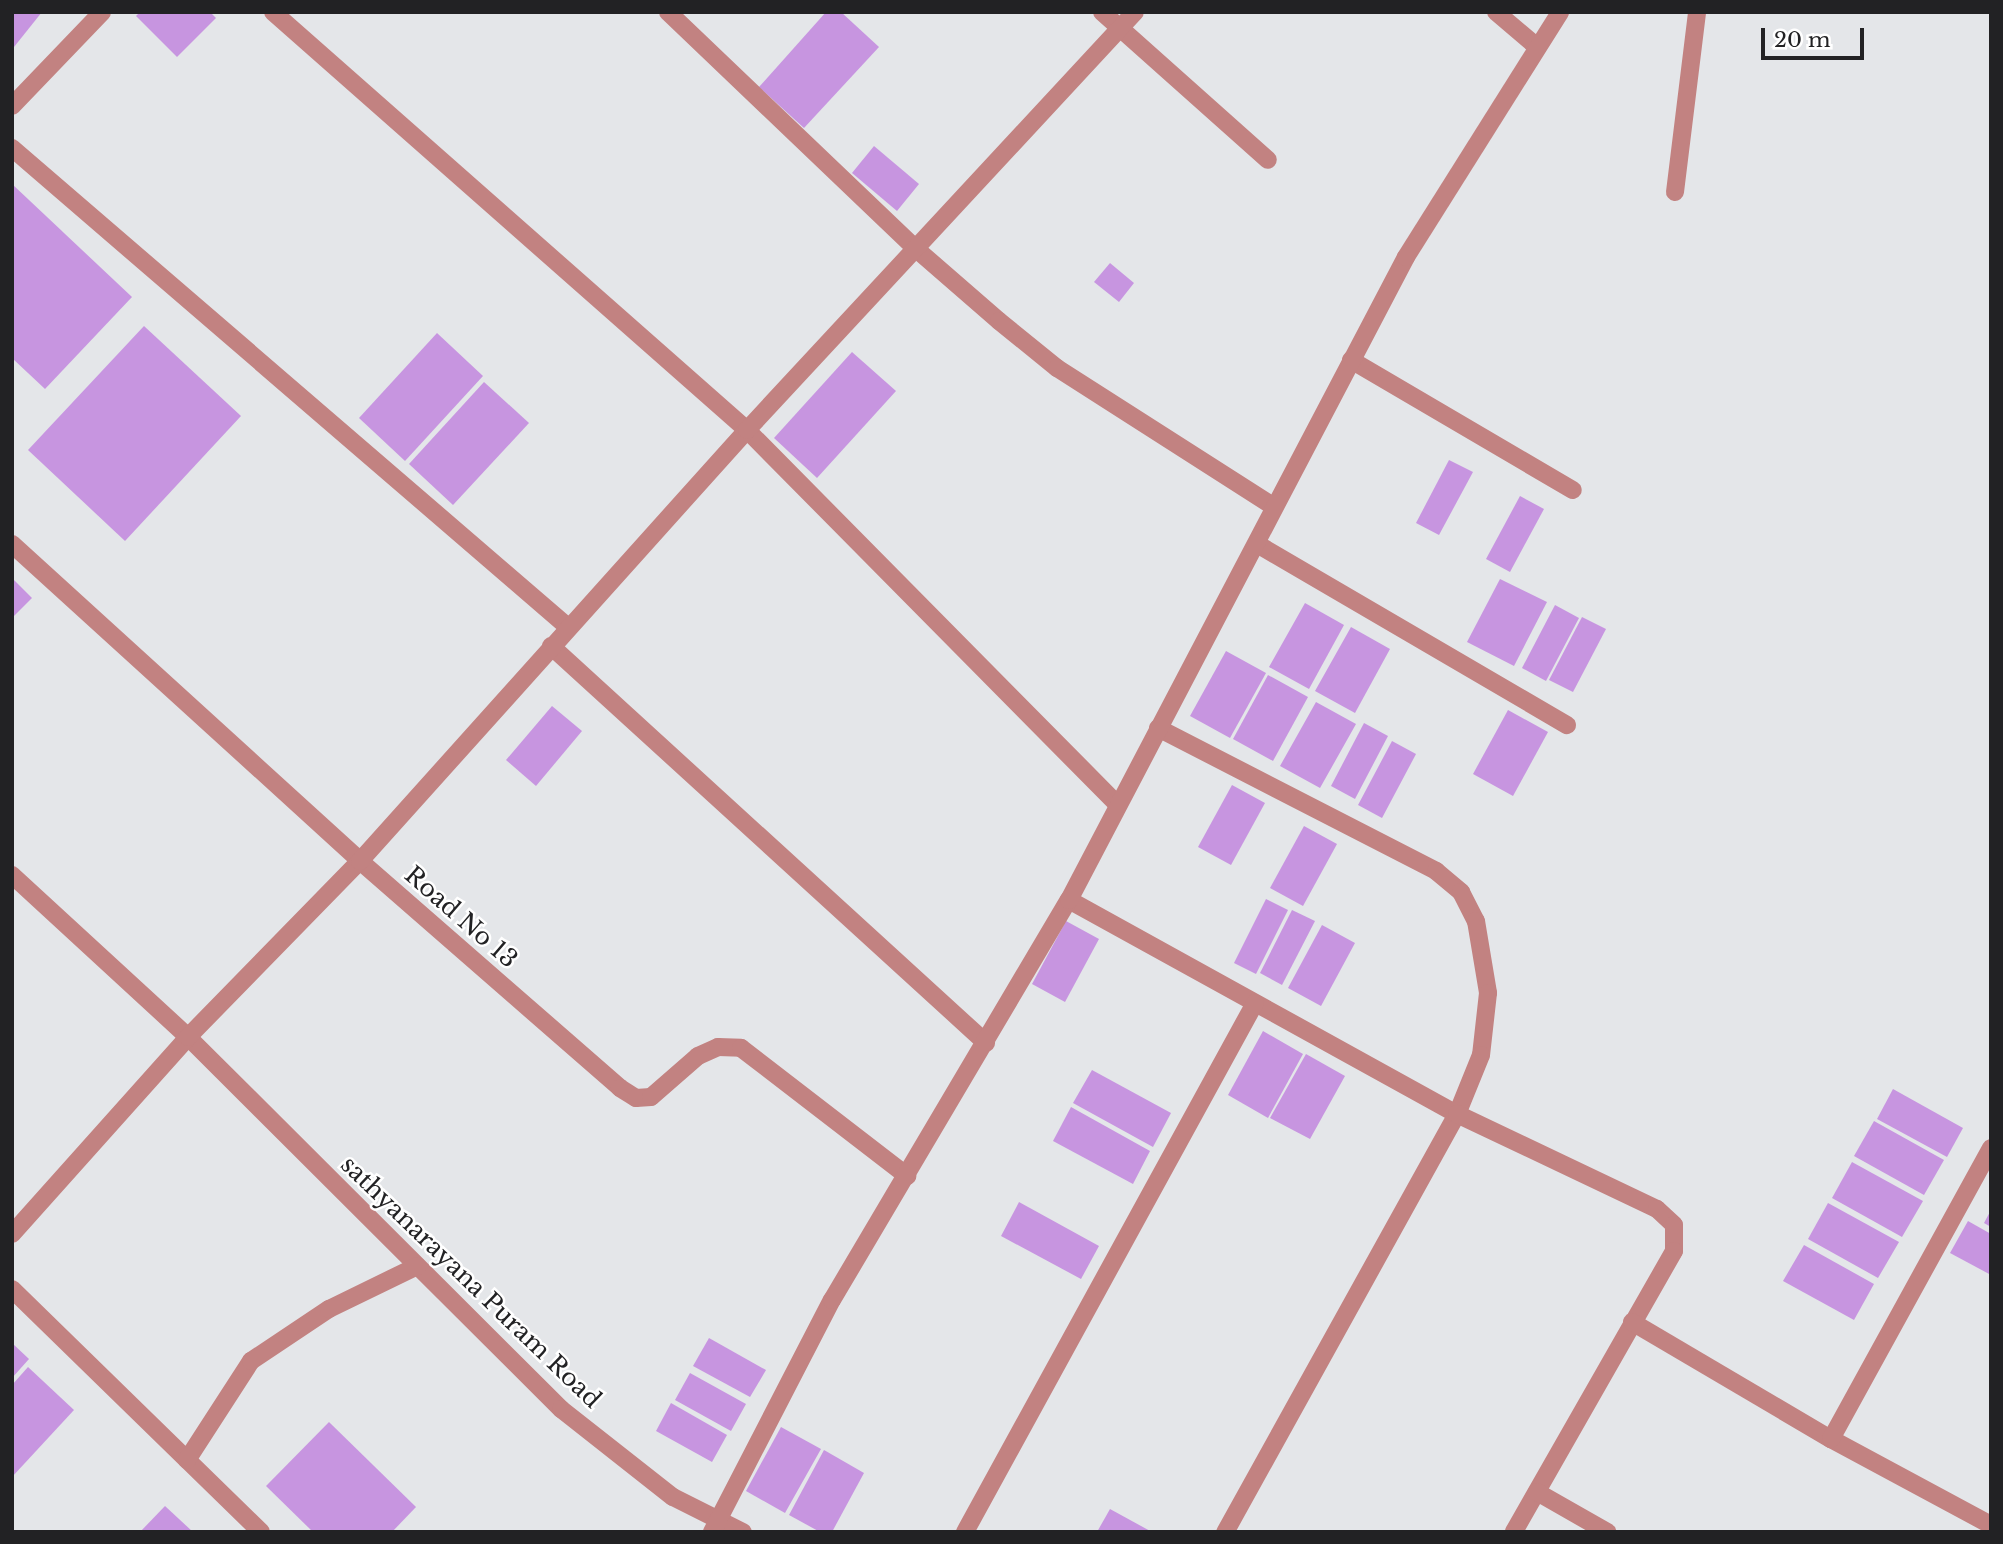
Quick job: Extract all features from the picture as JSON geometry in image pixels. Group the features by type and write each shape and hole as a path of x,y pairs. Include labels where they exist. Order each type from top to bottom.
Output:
{"street":[{"path":"12,107 102,12"},
{"path":"273,12 747,430 1116,803"},
{"path":"668,12 915,248 1056,368 1273,506"},
{"path":"1102,12 1268,160"},
{"path":"12,1234 188,1037 360,862 747,430 1135,12"},
{"path":"1496,12 1536,46"},
{"path":"715,1525 832,1300 1069,900 1116,803 1256,544 1273,506 1406,257 1536,46 1560,12"},
{"path":"1675,192 1697,12"},
{"path":"12,148 568,627"},
{"path":"1351,360 1573,490"},
{"name":"Road No 13","path":"12,544 360,862 636,1098 651,1097 708,1051 718,1047 741,1048 907,1176"},
{"path":"1256,544 1567,725"},
{"path":"551,646 986,1043"},
{"path":"1158,728 1436,871 1461,892 1476,921 1488,993 1481,1055 1457,1114 1225,1532"},
{"name":"sathyanarayana Puram Road","path":"12,875 188,1037 561,1409 673,1497 715,1525 743,1532"},
{"path":"1069,900 1457,1114 1657,1209 1674,1226 1674,1251 1514,1532"},
{"path":"965,1532 1255,1003"},
{"path":"1831,1439 1991,1148"},
{"path":"187,1460 251,1361 330,1309 417,1266"},
{"path":"12,1289 261,1532"},
{"path":"1632,1322 1831,1439 1991,1525"},
{"path":"1537,1492 1607,1532"}],"building":[{"path":"12,12 42,12 14,47 12,46"},
{"path":"140,12 210,12 216,18 177,57 136,16"},
{"path":"826,12 841,12 879,47 804,128 759,87"},
{"path":"874,146 919,184 897,211 852,173"},
{"path":"12,184 132,297 45,389 12,358"},
{"path":"1110,263 1134,283 1119,302 1094,282"},
{"path":"144,326 241,416 125,541 28,450"},
{"path":"437,333 483,376 405,461 359,418"},
{"path":"852,352 896,391 817,478 774,438"},
{"path":"484,382 529,423 453,505 409,464"},
{"path":"1449,460 1473,472 1439,535 1416,523"},
{"path":"1520,496 1544,509 1510,572 1486,559"},
{"path":"12,578 32,598 12,618"},
{"path":"1500,579 1547,602 1514,666 1467,642"},
{"path":"1305,603 1344,625 1309,689 1269,667"},
{"path":"1555,605 1579,618 1546,681 1522,668"},
{"path":"1582,617 1606,629 1573,692 1549,680"},
{"path":"1351,627 1390,649 1355,713 1315,691"},
{"path":"1226,651 1266,673 1230,738 1190,716"},
{"path":"1268,675 1308,697 1273,761 1233,739"},
{"path":"1316,702 1356,724 1320,788 1280,766"},
{"path":"552,706 582,731 536,786 506,760"},
{"path":"1508,710 1548,732 1513,796 1473,774"},
{"path":"1364,723 1388,736 1355,799 1331,786"},
{"path":"1392,741 1416,754 1382,818 1358,805"},
{"path":"1232,785 1265,803 1231,865 1198,847"},
{"path":"1304,826 1337,844 1303,906 1270,888"},
{"path":"1266,899 1288,910 1256,974 1234,963"},
{"path":"1292,910 1315,921 1282,985 1260,973"},
{"path":"1066,921 1099,939 1065,1002 1032,984"},
{"path":"1322,925 1355,943 1321,1006 1288,988"},
{"path":"1263,1031 1303,1054 1268,1118 1228,1095"},
{"path":"1306,1054 1345,1076 1310,1139 1270,1118"},
{"path":"1092,1070 1171,1113 1153,1147 1073,1103"},
{"path":"1893,1089 1963,1128 1947,1157 1877,1119"},
{"path":"1071,1107 1150,1151 1133,1184 1053,1141"},
{"path":"1874,1121 1944,1160 1924,1195 1854,1156"},
{"path":"1852,1162 1923,1201 1902,1237 1832,1198"},
{"path":"1019,1202 1099,1246 1081,1279 1001,1236"},
{"path":"1828,1203 1899,1242 1878,1278 1808,1239"},
{"path":"1991,1210 1991,1227 1984,1223"},
{"path":"1968,1221 1991,1234 1991,1275 1950,1253"},
{"path":"1804,1245 1874,1284 1854,1320 1783,1281"},
{"path":"709,1338 766,1370 750,1397 693,1366"},
{"path":"12,1343 29,1359 12,1378"},
{"path":"28,1367 74,1410 12,1477 12,1385"},
{"path":"690,1373 746,1404 731,1431 675,1400"},
{"path":"671,1403 727,1435 712,1462 656,1431"},
{"path":"329,1422 416,1507 392,1532 313,1532 266,1486"},
{"path":"781,1427 821,1449 785,1513 746,1491"},
{"path":"824,1450 864,1473 832,1532 820,1532 789,1515"},
{"path":"165,1506 193,1532 140,1532"},
{"path":"1110,1509 1152,1532 1097,1532"}]}
